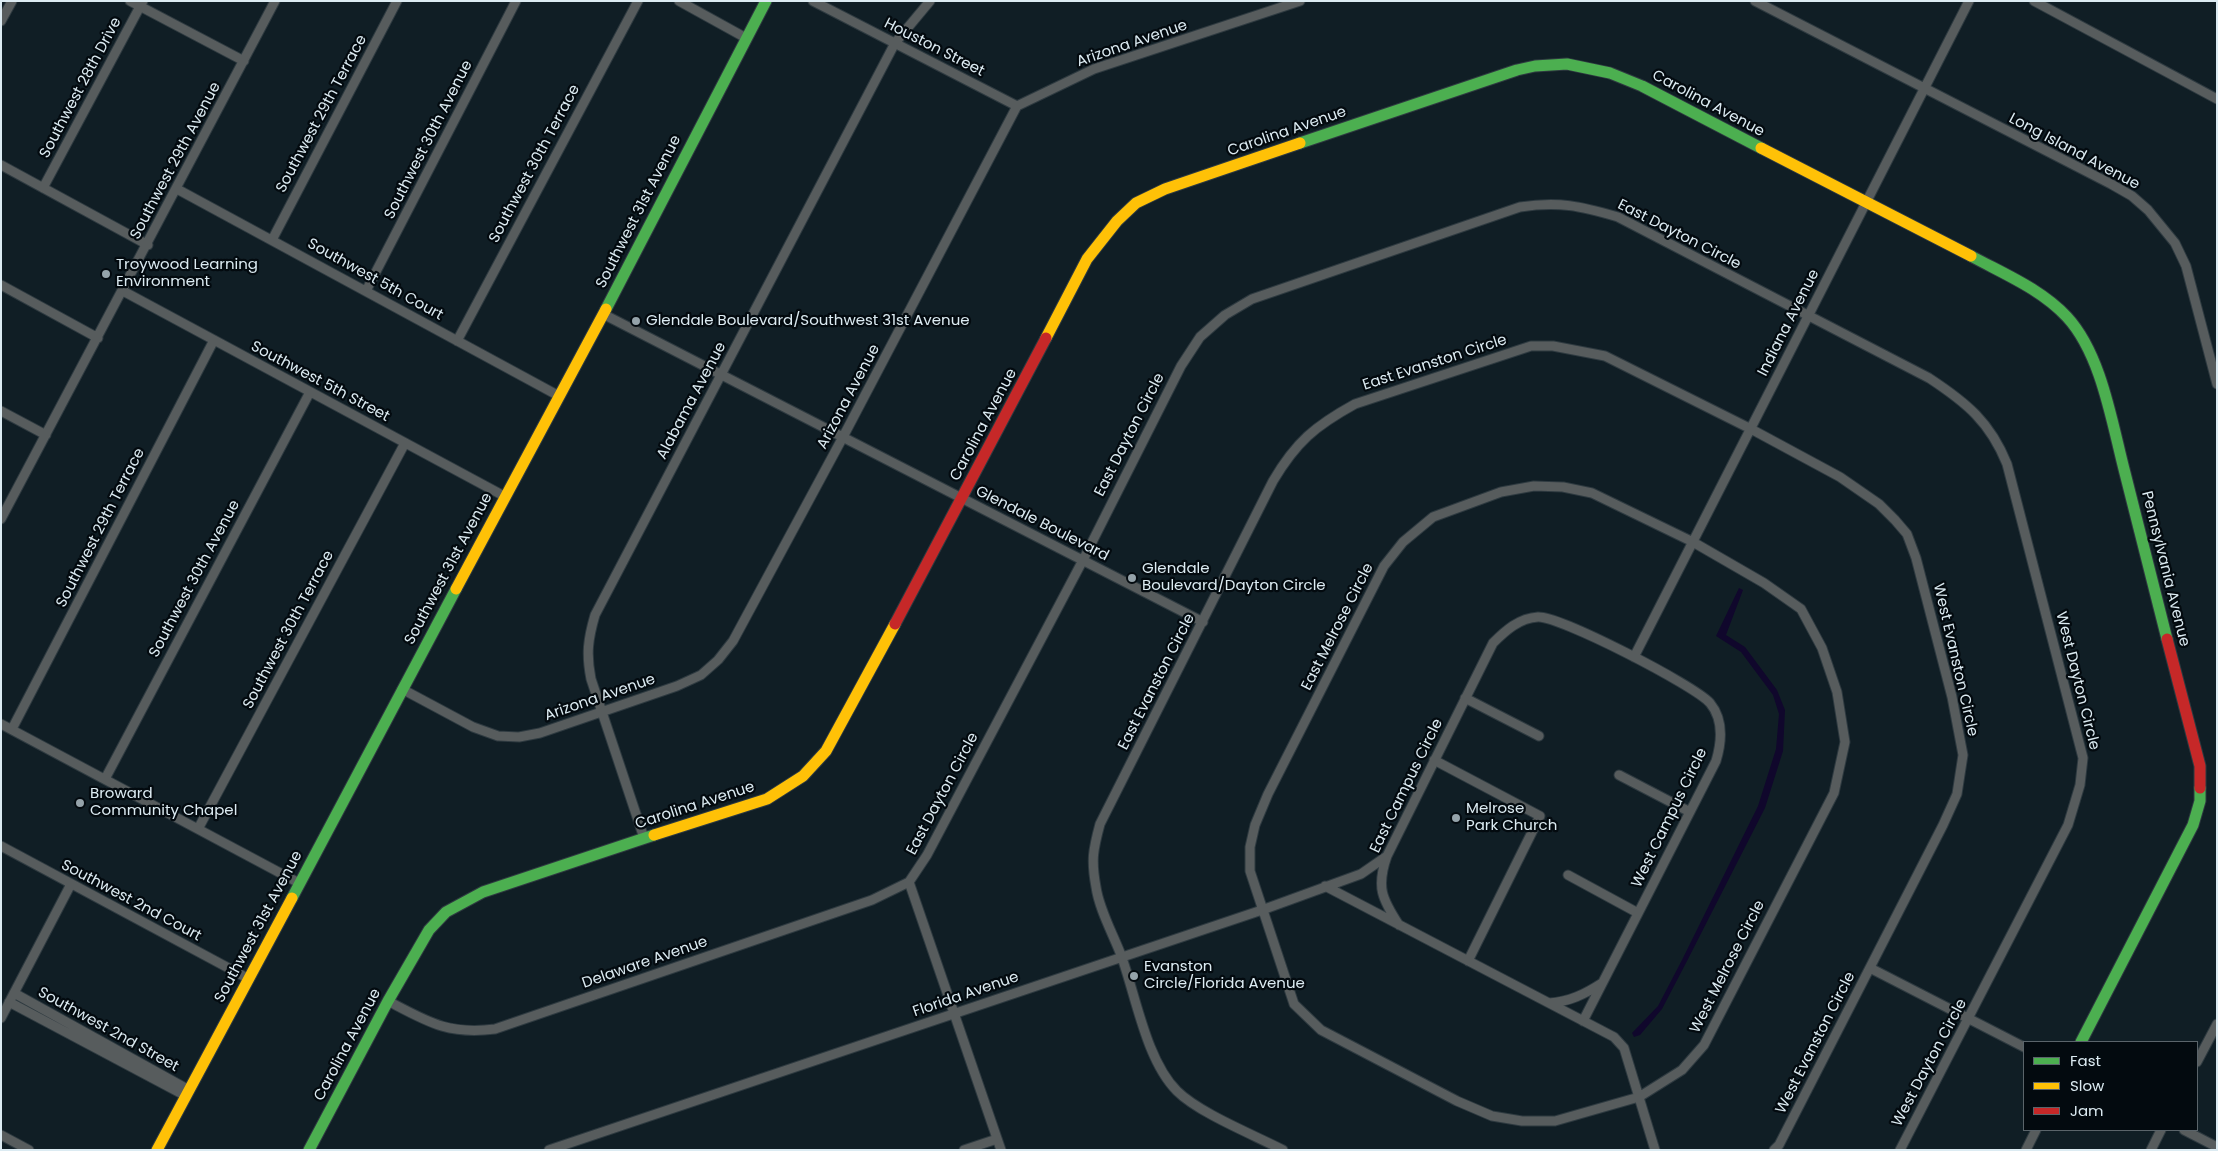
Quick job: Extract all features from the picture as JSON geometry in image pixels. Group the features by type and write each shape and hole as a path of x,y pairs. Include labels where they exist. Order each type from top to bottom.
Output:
{"street":[{"path":"1,21 12,1"},
{"path":"130,1 141,4 244,62"},
{"name":"Southwest 29th Avenue","path":"1,519 148,245 275,1"},
{"name":"Southwest 29th Terrace","path":"272,240 397,1"},
{"name":"Southwest 30th Avenue","path":"366,291 516,1"},
{"name":"Southwest 30th Terrace","path":"457,340 638,1"},
{"path":"679,1 746,38"},
{"name":"Southwest 31st Avenue","path":"157,1150 504,496 603,314 766,1"},
{"name":"Houston Street","path":"813,1 1017,106"},
{"name":"Alabama Avenue","path":"644,838 592,679 587,656 589,634 595,615 895,43 930,1"},
{"name":"Arizona Avenue","path":"402,689 473,727 498,736 519,737 540,733 604,713 701,675 718,660 733,641 843,437 1017,106 1094,69 1300,1"},
{"path":"1755,1 1924,89"},
{"name":"Indiana Avenue","path":"1634,658 1968,1"},
{"path":"2034,1 2217,99"},
{"name":"Southwest 28th Drive","path":"43,188 141,4"},
{"name":"Carolina Avenue","path":"308,1150 388,1000 429,930 446,912 464,900 483,892 767,799 803,776 826,750 962,498 1087,259 1117,221 1136,203 1164,189 1517,70 1540,64 1561,62 1583,64 1607,71 1642,86 1866,203"},
{"name":"Long Island Avenue","path":"1924,89 2112,184 2132,196 2148,210 2175,244 2186,266 2217,384"},
{"path":"1,165 148,245"},
{"name":"Southwest 5th Court","path":"177,189 559,396"},
{"name":"East Dayton Circle","path":"909,882 927,855 1083,560 1181,366 1200,337 1225,315 1252,299 1520,207 1544,203 1566,204 1618,217 1809,316"},
{"name":"Pennsylvania Avenue","path":"1866,203 2022,283 2059,307 2076,326 2088,347 2096,368 2149,566 2200,766 2200,801 2193,825 2082,1041"},
{"path":"1,285 98,338"},
{"name":"Southwest 5th Street","path":"123,291 504,496"},
{"name":"Glendale Boulevard","path":"603,314 1203,622"},
{"name":"West Dayton Circle","path":"1809,316 1929,378 1953,393 1971,408 1998,443 2007,464 2083,758 2080,785 2068,825 1900,1150"},
{"name":"Southwest 29th Terrace","path":"12,729 214,340"},
{"name":"East Evanston Circle","path":"1283,1150 1195,1104 1179,1093 1167,1080 1156,1060 1096,890 1092,856 1100,824 1284,463 1312,431 1329,418 1355,404 1531,346 1553,346 1605,356 1751,429"},
{"name":"Southwest 30th Avenue","path":"105,780 310,392"},
{"path":"1,410 46,435"},
{"name":"West Evanston Circle","path":"1751,429 1860,489 1879,504 1907,534 1916,558 1952,697 1963,754 1957,794 1870,968 1774,1150"},
{"name":"Southwest 30th Terrace","path":"198,829 405,443"},
{"name":"East Melrose Circle","path":"1308,1019 1294,1004 1262,910 1250,871 1250,847 1255,825 1384,566 1403,542 1433,517 1500,492 1534,486 1563,487 1592,493 1693,542"},
{"name":"West Melrose Circle","path":"1308,1019 1338,1038 1457,1101 1492,1116 1522,1121 1555,1121 1639,1097 1682,1070 1704,1044 1834,793 1845,742 1837,692 1822,648 1801,610 1764,583 1693,542"},
{"name":"East Campus Circle","path":"1399,925 1386,905 1381,888 1380,874 1386,856 1493,643 1506,630 1519,622 1538,617 1556,620 1634,658"},
{"name":"West Campus Circle","path":"1583,1021 1716,761 1722,736 1718,717 1710,704 1697,692 1634,658"},
{"path":"1465,698 1539,736"},
{"path":"1,724 299,883"},
{"path":"1434,760 1540,816 1468,961"},
{"path":"1619,775 1690,812"},
{"name":"Southwest 2nd Court","path":"1,846 249,979"},
{"name":"Florida Avenue","path":"549,1150 1262,910 1362,874 1386,856"},
{"path":"1568,875 1638,913"},
{"path":"909,882 1001,1150"},
{"name":"Delaware Avenue","path":"388,1000 428,1022 450,1030 472,1032 494,1029 872,900 909,882"},
{"path":"1,1018 72,884"},
{"path":"1325,886 1614,1037 1624,1048 1655,1150"},
{"path":"1870,968 2023,1047"},
{"path":"1549,1003 1561,1002 1583,995 1602,983"},
{"name":"Southwest 2nd Street","path":"14,993 187,1093"},
{"name":"Southwest 2nd Street","path":"9,1002 187,1093"},
{"path":"2198,1060 2217,1024"},
{"path":"2026,1150 2036,1131"},
{"path":"2150,1150 2160,1131"},
{"path":"2186,1131 2217,1147"},
{"path":"1,1135 29,1150"},
{"path":"964,1150 997,1139"}],"shaded area":[{"path":"1739,588 1743,590 1726,635 1745,647 1777,690 1785,710 1783,751 1765,808 1662,1009 1640,1035 1634,1037 1632,1033 1658,1006 1758,806 1776,749 1779,714 1773,695 1741,652 1716,636"}],"traffic: fast":[{"path":"606,309 766,1"},
{"path":"1300,143 1517,70 1535,66 1567,64 1610,73 1642,86 1761,148"},
{"path":"1971,256 2046,298 2067,317 2089,351 2110,412 2167,639"},
{"path":"292,898 456,589"},
{"path":"2082,1041 2193,825 2200,801 2200,788"},
{"path":"309,1150 388,1001 429,930 446,912 483,892 654,835"}],"traffic: slow":[{"path":"1046,338 1087,259 1117,221 1136,203 1165,189 1300,143"},
{"path":"1761,148 1971,256"},
{"path":"456,589 606,309"},
{"path":"654,835 767,799 803,776 826,751 895,624"},
{"path":"157,1150 292,898"}],"traffic: jam":[{"path":"895,624 1046,338"},
{"path":"2167,639 2200,766 2200,788"}],"place":[{"name":"Troywood Learning Environment","path":"106,274"},
{"name":"Glendale Boulevard/Southwest 31st Avenue","path":"636,321"},
{"name":"Glendale Boulevard/Dayton Circle","path":"1132,578"},
{"name":"Broward Community Chapel","path":"80,803"},
{"name":"Melrose Park Church","path":"1456,818"},
{"name":"Evanston Circle/Florida Avenue","path":"1134,976"}]}
